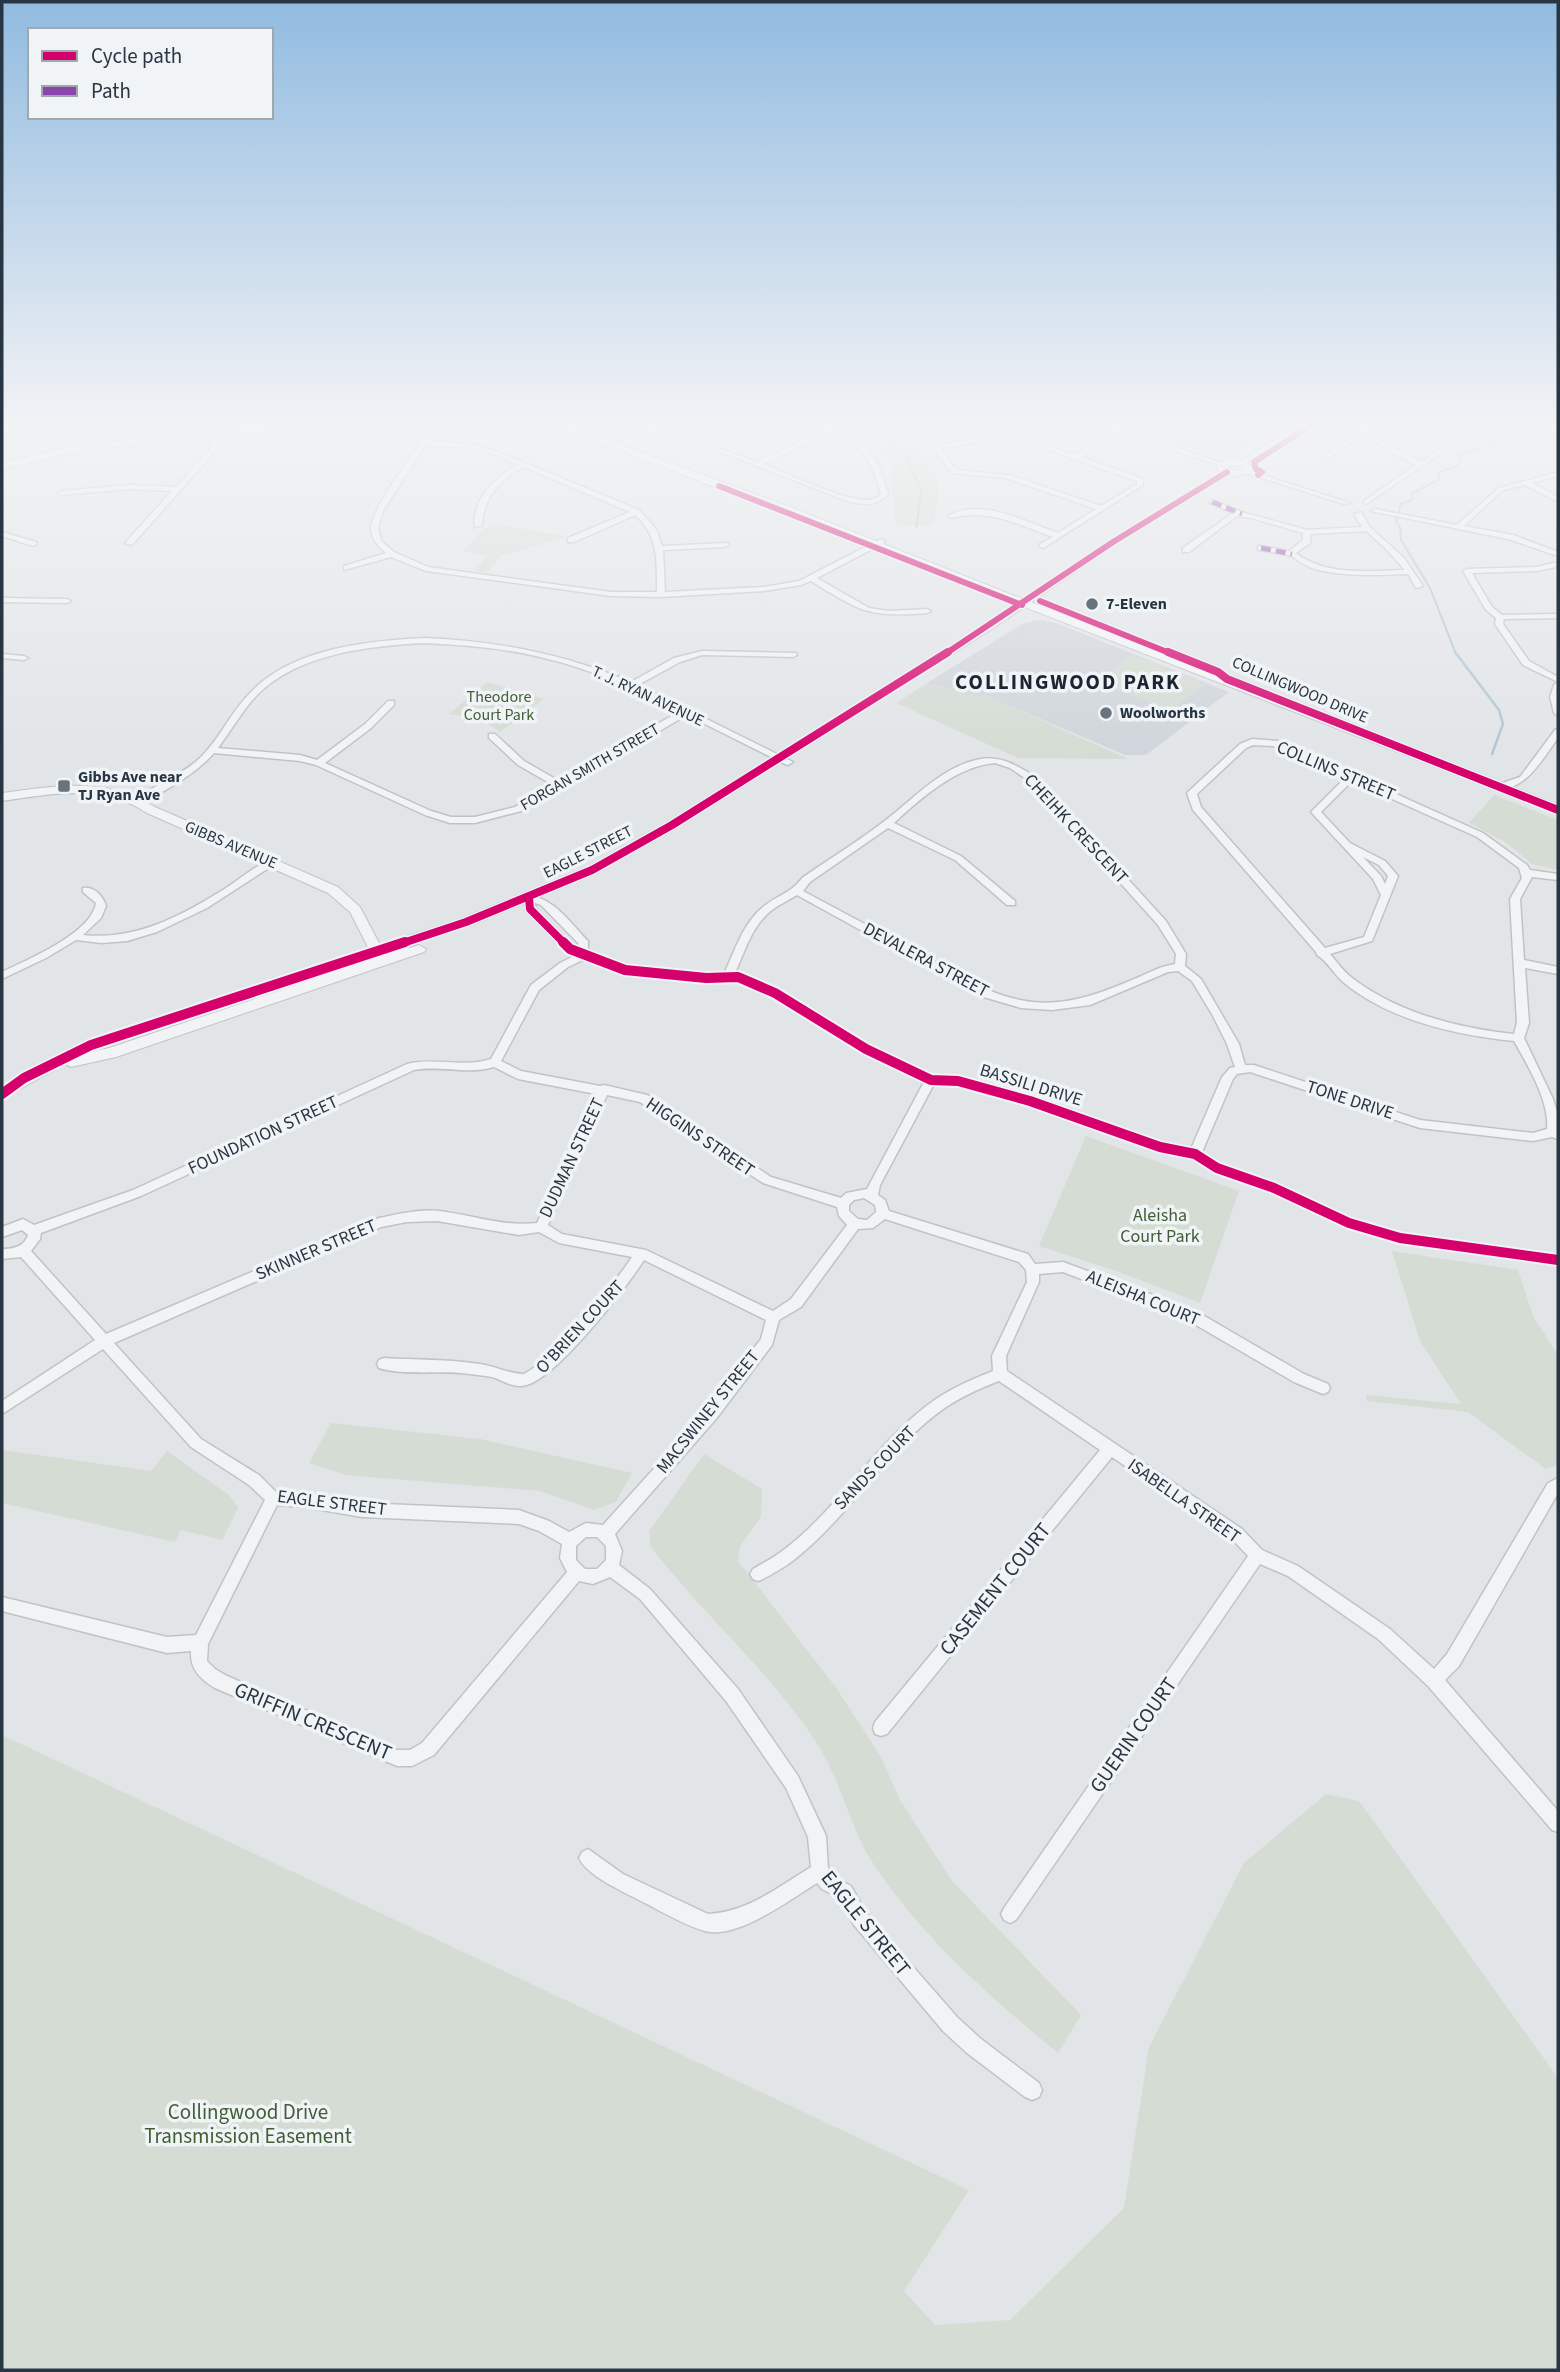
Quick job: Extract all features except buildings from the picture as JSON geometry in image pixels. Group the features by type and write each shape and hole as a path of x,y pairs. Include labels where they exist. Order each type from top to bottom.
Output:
{"main road":[{"name":"COLLINGWOOD DRIVE","path":"858,536 1213,678 1227,679 1558,810"}],"street":[{"path":"7,536 33,544"},
{"path":"129,542 135,536"},
{"path":"376,536 391,554 416,566 611,594 661,595 764,589 814,579 878,543"},
{"path":"571,540 581,536"},
{"path":"656,536 659,548 661,595"},
{"path":"1043,546 1058,536"},
{"name":"EAGLE STREET","path":"530,904 545,903 643,855 783,760 1031,603 1123,543 1130,536"},
{"path":"1186,550 1205,536"},
{"path":"1292,554 1307,541 1307,536"},
{"path":"1376,536 1411,572 1419,586"},
{"path":"1503,536 1558,554"},
{"path":"659,548 725,545"},
{"path":"1261,548 1292,554 1297,559 1342,572 1411,572"},
{"path":"347,568 391,554"},
{"path":"1553,565 1536,569 1466,571 1489,608 1500,617 1558,616"},
{"path":"814,579 858,609 870,613 928,611"},
{"path":"2,600 67,601"},
{"path":"1500,617 1499,624 1526,663 1558,680"},
{"name":"T. J. RYAN AVENUE","path":"139,801 182,776 212,750 243,704 272,678 323,655 366,645 412,641 510,650 580,665 630,686 783,760"},
{"path":"630,686 677,660 702,653 793,655"},
{"path":"2,656 24,658"},
{"path":"1558,685 1554,697 1558,713"},
{"path":"319,763 368,726 391,703"},
{"name":"FORGAN SMITH STREET","path":"212,750 283,755 319,763 428,813 461,821 503,815 685,712"},
{"path":"1500,787 1523,779 1558,732"},
{"path":"492,736 521,763 559,785"},
{"name":"COLLINS STREET","path":"1518,1038 1458,1030 1409,1015 1376,1000 1346,979 1196,808 1192,793 1243,746 1252,742 1280,745 1480,835 1511,855 1528,873"},
{"name":"CHEIHK CRESCENT","path":"729,975 751,925 780,898 798,892 806,880 876,830 890,825 897,815 970,763 995,758 1017,765 1162,923 1181,954 1181,967 1196,979 1218,1016 1233,1044 1241,1069"},
{"name":"EAGLE STREET","path":"2,1094 48,1066 111,1053 530,904 783,760"},
{"path":"1350,778 1316,811 1377,878 1384,894"},
{"path":"1523,779 1529,798"},
{"name":"GIBBS AVENUE","path":"2,797 88,788 139,801 151,810 272,862 340,895 355,911 380,957"},
{"path":"890,825 968,864 1011,903"},
{"path":"1321,953 1368,939 1384,894 1390,888 1391,870 1345,844"},
{"path":"75,937 90,941 113,940 153,929 200,908 272,862"},
{"path":"1555,1134 1553,1119 1528,1051 1518,1038 1523,1023 1516,899 1528,873 1558,877"},
{"path":"2,976 75,937 98,914 101,906 98,899 87,890"},
{"name":"DEVALERA STREET","path":"798,892 974,988 1021,1004 1052,1006 1090,1001 1166,970 1181,967"},
{"path":"495,1062 534,988 584,953 584,943 545,903"},
{"name":"BASSILI DRIVE","path":"530,904 570,949 625,970 706,978 729,975 775,993 866,1049 930,1080 958,1081 1030,1101 1160,1147 1195,1154 1217,1168 1274,1188 1349,1223 1374,1231 1400,1238 1558,1260"},
{"path":"1519,962 1558,970"},
{"name":"FOUNDATION STREET","path":"34,1230 137,1193 411,1067 437,1062 476,1067 495,1062"},
{"name":"HIGGINS STREET","path":"495,1062 518,1075 643,1098 767,1180 843,1203"},
{"path":"1195,1154 1228,1077 1241,1069"},
{"name":"TONE DRIVE","path":"1241,1069 1259,1070 1420,1124 1533,1137 1555,1134"},
{"path":"872,1195 874,1185 930,1080"},
{"name":"DUDMAN STREET","path":"541,1227 604,1089"},
{"path":"855,1194 872,1195 881,1203 883,1214 869,1225 855,1224 843,1213 843,1203 855,1194"},
{"path":"883,1214 1003,1250 1023,1258 1032,1269 1033,1282 999,1356 1000,1374"},
{"name":"SKINNER STREET","path":"2,1408 104,1341 379,1223 407,1217 437,1216 519,1230 541,1227 559,1238 640,1254 773,1317"},
{"path":"2,1254 23,1251 32,1242 34,1230 23,1224 3,1228"},
{"path":"773,1317 796,1303 855,1224"},
{"name":"EAGLE STREET","path":"23,1251 196,1443 254,1480 273,1498 305,1500 362,1510 519,1517 544,1526 571,1541"},
{"name":"O'BRIEN COURT","path":"384,1364 491,1371 516,1381 528,1380 548,1364 628,1276 640,1254"},
{"name":"ALEISHA COURT","path":"1032,1269 1063,1267 1189,1314 1299,1378 1323,1388"},
{"name":"MACSWINEY STREET","path":"606,1534 711,1415 767,1341 773,1317"},
{"name":"ISABELLA STREET","path":"1000,1374 1237,1534 1257,1555 1293,1571 1384,1634 1434,1680 1558,1824"},
{"name":"SANDS COURT","path":"758,1574 793,1552 928,1412 972,1382 1000,1374"},
{"name":"CASEMENT COURT","path":"881,1728 1110,1450"},
{"path":"1434,1680 1453,1660 1553,1488 1558,1485"},
{"path":"2,1604 167,1645 201,1642 273,1498"},
{"path":"586,1531 606,1534 616,1553 609,1567 595,1575 576,1573 567,1561 571,1541 586,1531"},
{"name":"GUERIN COURT","path":"1010,1914 1257,1555"},
{"name":"EAGLE STREET","path":"609,1567 645,1594 739,1706 792,1782 817,1836 820,1871 828,1883 845,1892 860,1919 950,2024 1032,2090"},
{"name":"GRIFFIN CRESCENT","path":"201,1642 198,1658 205,1674 381,1752 397,1758 412,1758 428,1749 442,1734 576,1573"},
{"path":"588,1858 617,1880 707,1923 722,1924 740,1918 820,1871"}],"shaded area":[{"path":"1041,620 1056,623 1229,692 1146,755 1125,755 984,695 968,696 927,683 1024,623"}],"green space":[{"path":"477,536 565,536 501,555 487,573 475,571 487,555 463,551"},
{"path":"1133,655 1205,684 1170,711 1097,681"},
{"name":"Theodore Court Park","path":"487,682 544,699 500,732 483,720 449,714"},
{"path":"927,683 982,697 983,694 1128,759 1018,758 896,703"},
{"path":"1494,795 1558,820 1558,870 1532,864 1507,843 1469,823"},
{"name":"Aleisha Court Park","path":"1086,1136 1239,1191 1200,1303 1119,1272 1039,1246"},
{"path":"1392,1251 1518,1270 1533,1316 1558,1355 1558,1465 1546,1469 1468,1412 1367,1401 1366,1395 1461,1404 1420,1341"},
{"path":"331,1423 480,1439 632,1473 616,1502 594,1510 540,1491 346,1475 309,1463"},
{"path":"2,1450 151,1471 167,1451 230,1496 238,1508 222,1540 181,1530 175,1542 2,1503"},
{"path":"704,1454 762,1489 761,1517 740,1546 738,1561 837,1689 881,1757 900,1800 952,1881 1081,2015 1058,2053 957,1964 890,1888 864,1847 818,1745 758,1668 651,1547 649,1531"},
{"name":"Collingwood Drive Transmission Easement","path":"2,1735 969,2190 904,2291 935,2325 1010,2320 1124,2208 1149,2047 1244,1863 1326,1794 1359,1801 1558,2078 1558,2370 2,2370"}],"waterway":[{"path":"1401,536 1430,588 1455,653"},
{"path":"1455,653 1499,710 1503,724 1492,754"}],"marked path":[{"path":"1261,548 1292,554"}],"cycle path":[{"path":"846,536 1022,605"},
{"path":"2,1094 24,1078 91,1045 466,922 592,870 672,825 988,627 1123,536"},
{"path":"1040,601 1218,672 1227,679 1558,810"},
{"path":"529,898 530,909 570,949 625,970 706,978 729,975 738,977 775,993 866,1049 931,1080 958,1081 1030,1101 1160,1147 1195,1154 1217,1168 1274,1188 1349,1223 1400,1238 1558,1260"}],"place":[{"name":"7-Eleven","path":"1092,604"},
{"name":"Woolworths","path":"1106,713"},
{"name":"Gibbs Ave near TJ Ryan Ave","path":"64,786"}],"district":[{"name":"COLLINGWOOD PARK","path":"1068,682"}]}
